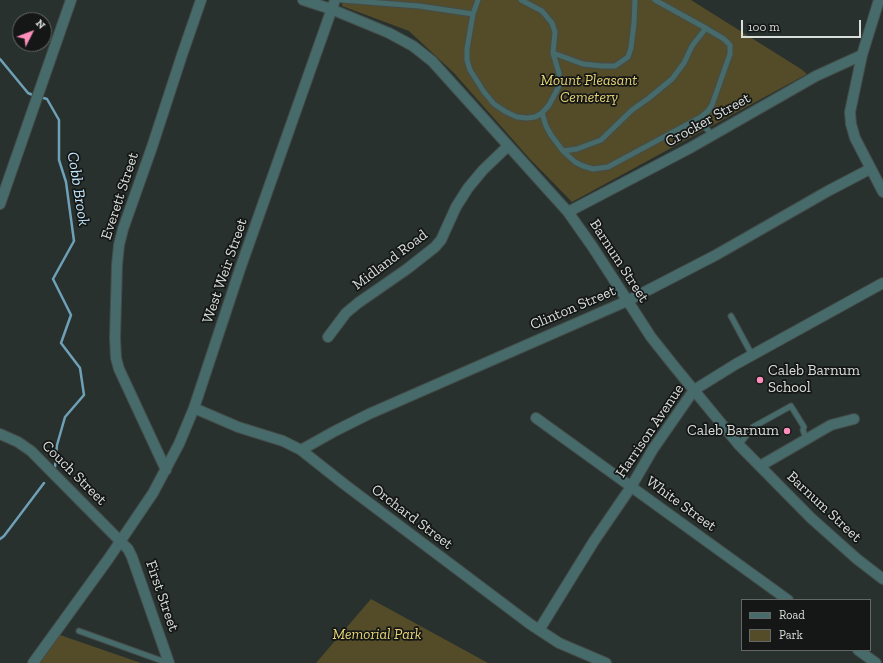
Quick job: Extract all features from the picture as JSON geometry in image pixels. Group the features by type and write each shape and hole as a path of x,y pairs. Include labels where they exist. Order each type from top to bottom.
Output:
{"street":[{"path":"0,204 71,0"},
{"name":"Everett Street","path":"166,470 119,369 116,358 115,338 117,265 119,245 123,229 201,0"},
{"name":"Barnum Street","path":"303,0 333,5 389,33 422,54 442,72 568,212 664,354 738,445 811,518 857,559 883,579"},
{"path":"879,0 862,55 851,104 850,118 855,138 883,192"},
{"name":"West Weir Street","path":"33,663 71,612 150,498 179,444 194,408 236,281 333,5"},
{"name":"Crocker Street","path":"568,212 712,135 816,76 862,55"},
{"name":"Midland Road","path":"328,338 346,314 358,303 407,269 435,247 441,240 456,207 468,188 483,170 508,146"},
{"name":"Clinton Street","path":"301,450 369,414 627,301 716,255 822,194 870,169"},
{"name":"Harrison Avenue","path":"539,630 594,541 631,487 653,449 694,390 752,355 883,283"},
{"name":"Orchard Street","path":"194,408 238,427 283,442 301,450 539,630 559,642 606,663"},
{"name":"White Street","path":"536,418 787,599"},
{"path":"760,466 831,425 854,419"},
{"name":"Couch Street","path":"0,434 18,442 31,451 121,541"},
{"name":"First Street","path":"121,541 128,549 132,557 169,663"},
{"path":"859,651 876,663"}],"lane":[{"path":"342,0 420,6 473,14"},
{"path":"478,0 473,14 467,60 470,70 480,87 494,104 517,117 536,117 542,113 555,96 560,84 558,65 553,53 555,32 552,23 542,11 521,0"},
{"path":"553,53 591,66 615,66 623,62 630,53 631,48 635,0"},
{"path":"542,113 550,135 563,151 575,162 593,169 608,167 701,117 708,111 712,105 730,54 727,41 655,0"},
{"path":"563,151 577,149 601,140 632,110 672,79 684,63 695,41 706,28"},
{"path":"701,117 706,128 712,135"},
{"path":"731,316 752,355"},
{"path":"738,445 753,427 791,406 804,426 803,430 806,439"},
{"path":"79,631 169,663"}],"green space":[{"name":"Mount Pleasant Cemetery","path":"343,0 691,0 807,74 572,202 529,158 454,73 409,31 342,6"},
{"name":"Memorial Park","path":"371,599 488,663 316,663"},
{"path":"60,635 141,663 40,663"}],"waterway":[{"name":"Cobb Brook","path":"0,59 28,93 35,96"},
{"name":"Cobb Brook","path":"40,97 47,99 59,120 59,160 66,182 74,241 53,279 71,315 61,343 80,368 84,395 65,417 57,445 55,467"},
{"name":"Cobb Brook","path":"0,539 4,536 44,483"}],"place":[{"name":"Caleb Barnum School","path":"760,380"},
{"name":"Caleb Barnum","path":"787,431"}]}
